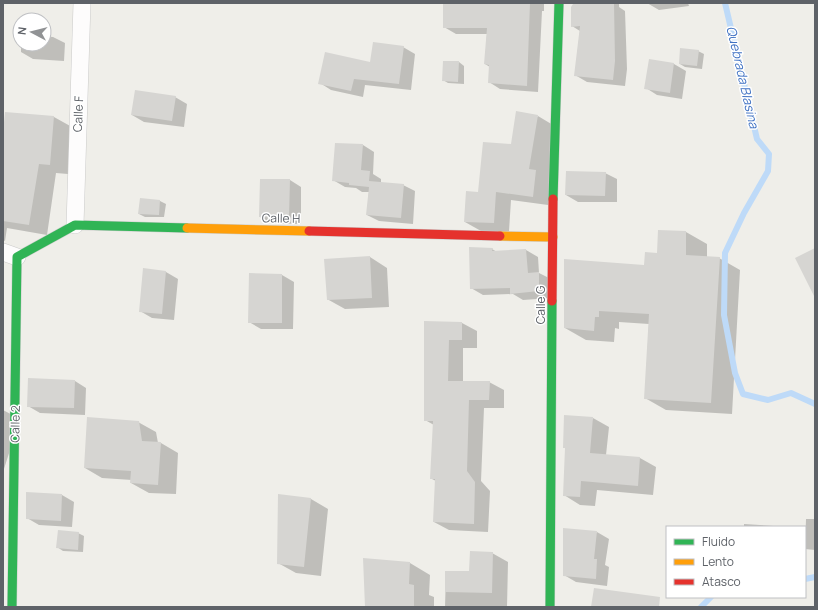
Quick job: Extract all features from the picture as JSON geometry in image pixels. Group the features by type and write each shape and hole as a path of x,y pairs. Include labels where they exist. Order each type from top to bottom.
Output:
{"street":[{"name":"Calle F","path":"75,224 82,3"},
{"name":"Calle G","path":"550,607 553,237 559,3"},
{"name":"Calle H","path":"75,224 553,237"},
{"path":"10,254 75,224"},
{"name":"Calle 2","path":"10,254 12,607"}],"building":[{"path":"443,3 530,3 527,86 488,83 489,65 484,64 487,28 443,28"},
{"path":"614,3 615,61 613,80 574,76 580,26 571,27 571,7 573,4"},
{"path":"373,42 404,46 399,84 354,79 351,91 318,84 325,52 370,62"},
{"path":"680,48 699,50 697,66 679,64"},
{"path":"649,59 674,63 670,93 644,89"},
{"path":"443,61 459,61 458,82 442,81"},
{"path":"135,90 176,96 172,121 131,115"},
{"path":"516,111 538,115 529,169 536,170 533,197 496,192 494,223 464,222 466,191 478,192 483,142 511,144"},
{"path":"5,112 54,116 50,165 39,164 29,225 3,221 3,132"},
{"path":"335,143 363,144 361,170 370,171 369,181 404,184 401,218 366,215 369,187 349,185 349,183 332,181"},
{"path":"566,171 606,172 605,196 565,195"},
{"path":"260,179 290,179 289,218 259,217"},
{"path":"140,198 160,200 159,215 138,214"},
{"path":"658,230 686,231 686,255 720,257 711,403 644,399 649,314 599,311 599,317 595,317 594,331 564,328 564,259 644,265 645,252 657,253"},
{"path":"469,247 493,248 492,251 526,249 528,273 539,272 539,291 510,294 510,288 470,289"},
{"path":"815,248 815,298 795,258"},
{"path":"370,256 372,298 327,300 324,259"},
{"path":"143,268 166,271 162,314 139,312"},
{"path":"249,273 282,274 282,323 248,323"},
{"path":"424,321 462,322 462,340 449,340 448,381 490,381 489,400 469,400 467,471 475,482 474,524 433,522 435,479 430,479 433,421 424,421"},
{"path":"28,378 75,380 74,408 27,407"},
{"path":"564,415 593,417 590,453 640,457 638,486 581,481 580,497 563,496 565,448 563,448"},
{"path":"87,417 139,421 142,441 161,442 158,485 130,483 131,471 84,468"},
{"path":"26,492 62,494 61,521 26,519"},
{"path":"278,494 311,498 304,567 277,564"},
{"path":"563,528 597,531 594,559 597,559 596,579 563,576"},
{"path":"58,530 79,532 78,550 56,548"},
{"path":"470,551 493,552 492,593 445,592 445,571 469,571"},
{"path":"363,558 410,562 409,584 414,585 414,607 365,607"},
{"path":"594,588 660,597 659,607 591,607"}],"waterway":[{"name":"Quebrada Blasina","path":"725,3 757,139 769,154 768,171 744,213 725,253 724,315 735,373 743,394 768,400 791,393 815,404"},
{"name":"Quebrada Blasina","path":"806,579 815,577"},
{"name":"Quebrada Blasina","path":"701,607 710,598"}],"traffic: fast":[{"path":"553,199 559,3"},
{"path":"12,607 17,257 75,225 187,228"},
{"path":"550,607 552,301"}],"traffic: slow":[{"path":"187,228 309,231"},
{"path":"500,236 553,237"}],"traffic: jam":[{"path":"552,301 553,199"},
{"path":"309,231 500,236"}]}
